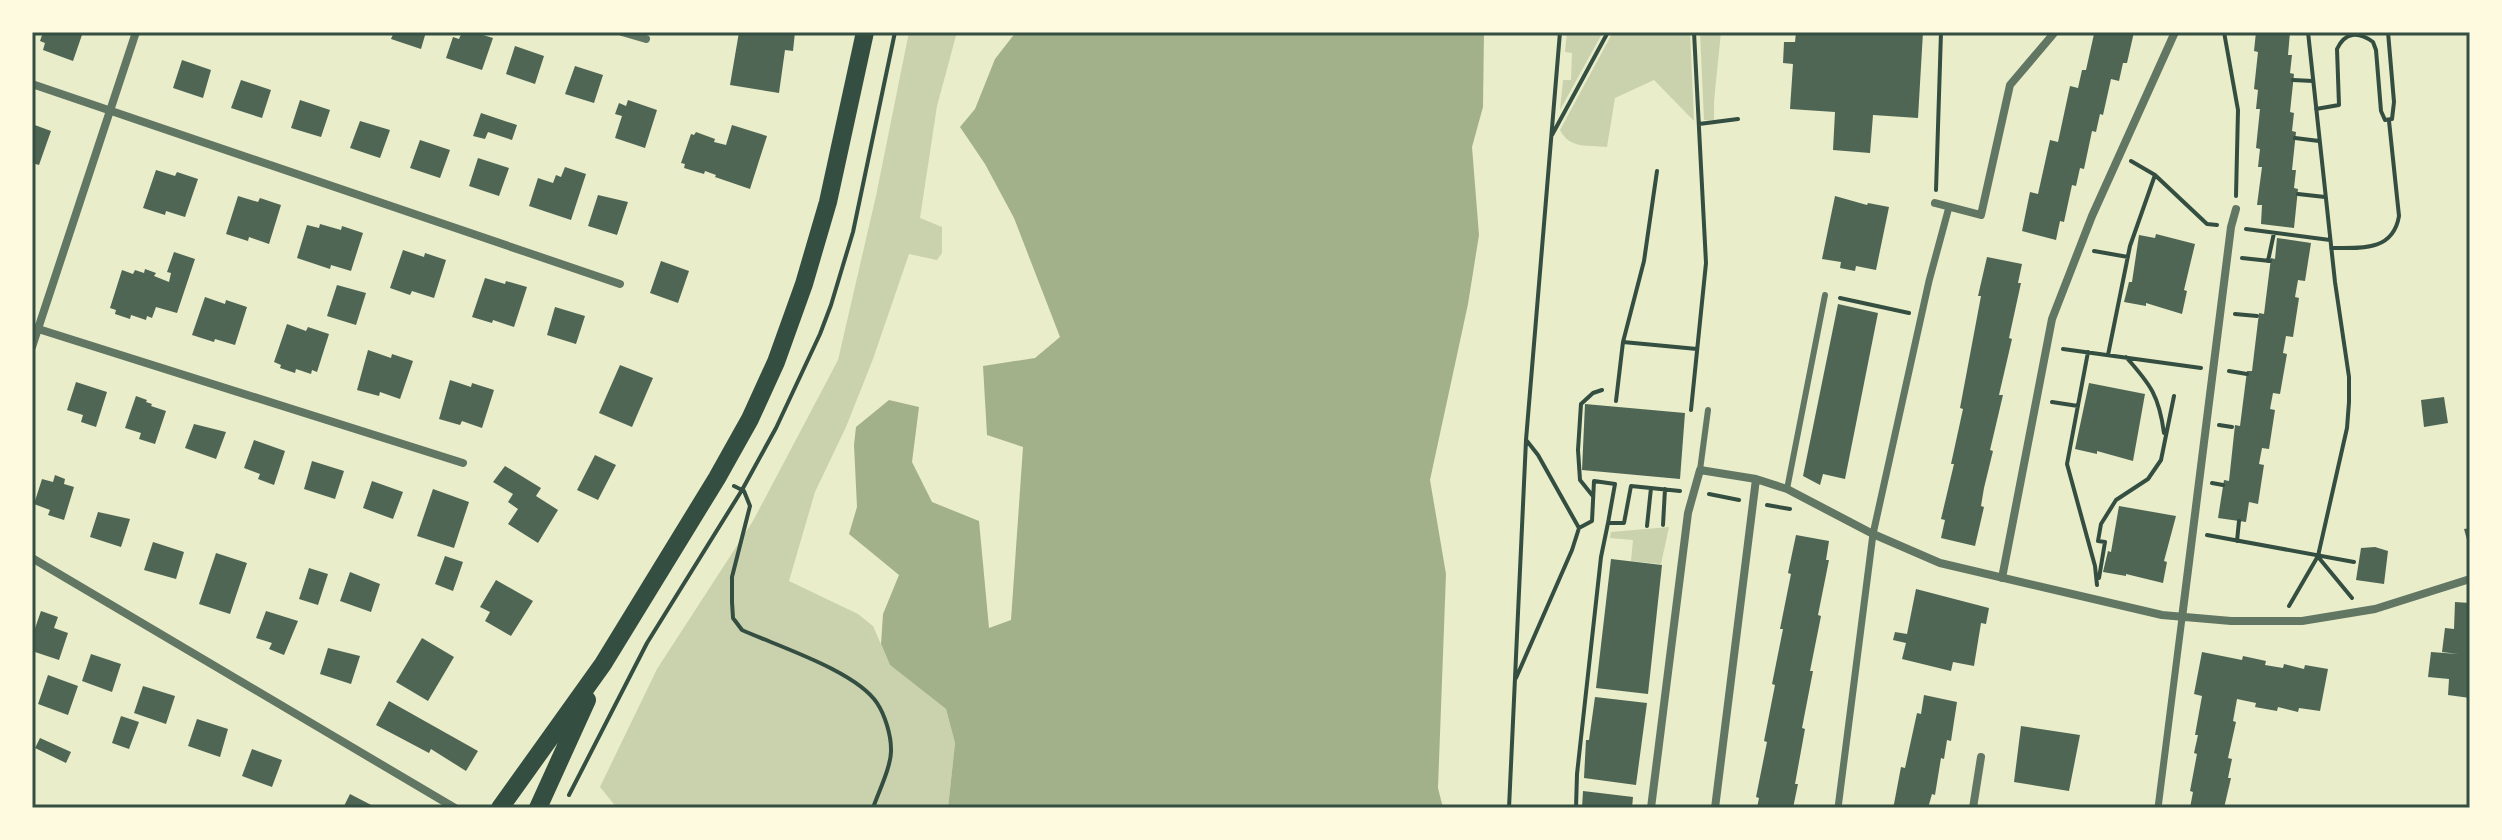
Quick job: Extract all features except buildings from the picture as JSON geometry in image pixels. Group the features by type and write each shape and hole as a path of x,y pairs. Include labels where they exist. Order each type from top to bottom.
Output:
{"main road":[{"path":"500,808 603,664 750,419 776,362 804,284 828,202 865,32"},
{"path":"538,808 603,664"}],"street":[{"path":"32,347 35,328 136,32"},
{"path":"622,32 646,39"},
{"path":"1935,203 1981,215 2010,85 2055,32"},
{"path":"2002,578 2052,319 2092,216 2175,32"},
{"path":"32,84 620,284"},
{"path":"1838,808 1873,534 1921,316 1949,207"},
{"path":"2158,808 2231,227 2236,209"},
{"path":"35,328 463,463"},
{"path":"1651,808 1681,564 1700,470 1756,479 1787,489 1873,534 1940,563 2126,608 2182,618 2302,621 2375,609 2470,579"},
{"path":"1715,808 1756,479"},
{"path":"32,558 455,808"},
{"path":"1973,808 1981,757"}],"lane":[{"path":"1787,489 1825,295"},
{"path":"1700,470 1708,410"}],"path":[{"path":"1509,808 1526,440 1560,32"},
{"path":"1551,137 1608,32"},
{"path":"1690,421 1706,263 1694,32"},
{"path":"1935,203 1941,32"},
{"path":"2224,32 2238,110 2236,209"},
{"path":"2279,622 2318,556 2347,428 2349,402 2349,377 2330,240 2308,32"},
{"path":"2331,248 2366,248 2385,241 2397,228 2399,216 2389,121 2393,116 2394,102 2388,32"},
{"path":"2316,109 2339,105 2337,49 2341,40 2359,34 2373,42 2376,50 2381,111 2385,120 2389,121"},
{"path":"2293,80 2313,81"},
{"path":"1699,124 1738,119"},
{"path":"2295,138 2319,141"},
{"path":"2129,160 2155,175 2207,224 2330,240"},
{"path":"1616,401 1623,342 1644,261 1657,171"},
{"path":"2108,355 2128,257 2155,175"},
{"path":"2298,194 2325,197"},
{"path":"2236,257 2269,262 2274,233"},
{"path":"2090,250 2128,257"},
{"path":"1825,295 1921,316"},
{"path":"2229,313 2257,316"},
{"path":"1623,342 1697,349"},
{"path":"2056,348 2204,368"},
{"path":"2088,352 2067,464 2095,566 2097,585 2105,542 2098,541 2101,524 2116,500 2148,479 2161,460 2174,396"},
{"path":"2126,357 2149,383 2160,406 2165,439"},
{"path":"2222,370 2247,374"},
{"path":"1593,497 1580,480 1581,404 1593,393 1602,390"},
{"path":"2046,401 2078,406"},
{"path":"1526,440 1538,455 1579,528"},
{"path":"717,478 744,491 750,506 732,577 733,618 742,630 854,682 876,702 887,728 892,752 873,808"},
{"path":"1515,680 1579,528 1592,521 1594,481 1615,484 1601,557 1576,808"},
{"path":"1683,483 1682,491 1795,510"},
{"path":"1608,523 1624,523 1631,486 1676,490"},
{"path":"1647,526 1651,488"},
{"path":"1663,525 1665,489"},
{"path":"2237,541 2239,521"},
{"path":"2193,532 2354,562"},
{"path":"2318,556 2352,599"}],"shaded area":[{"path":"909,32 957,32 937,106 920,218 942,227 942,253 937,260 909,254 873,359 846,427 815,492 789,581 858,614 873,626 890,665 946,709 955,743 948,808 617,808 600,787 657,669 753,521 838,360 876,196"},
{"path":"1016,32 1484,32 1483,107 1472,147 1479,235 1468,304 1430,480 1446,574 1438,788 1443,808 948,808 955,743 946,709 890,665 881,644 883,614 899,575 849,534 857,507 854,445 856,427 889,400 919,407 912,462 932,502 979,521 989,628 1011,620 1023,447 987,435 983,366 1035,358 1060,337 1014,218 985,164 960,127 975,109 995,59"},
{"path":"1567,32 1603,32 1560,110 1563,80 1571,80 1572,53 1565,52"},
{"path":"1613,32 1690,32 1694,121 1654,80 1615,98 1607,147 1580,145 1564,136 1560,130"},
{"path":"1700,32 1721,32 1714,120 1704,120"},
{"path":"1669,527 1661,564 1631,561 1633,540 1610,538 1611,532"}]}
